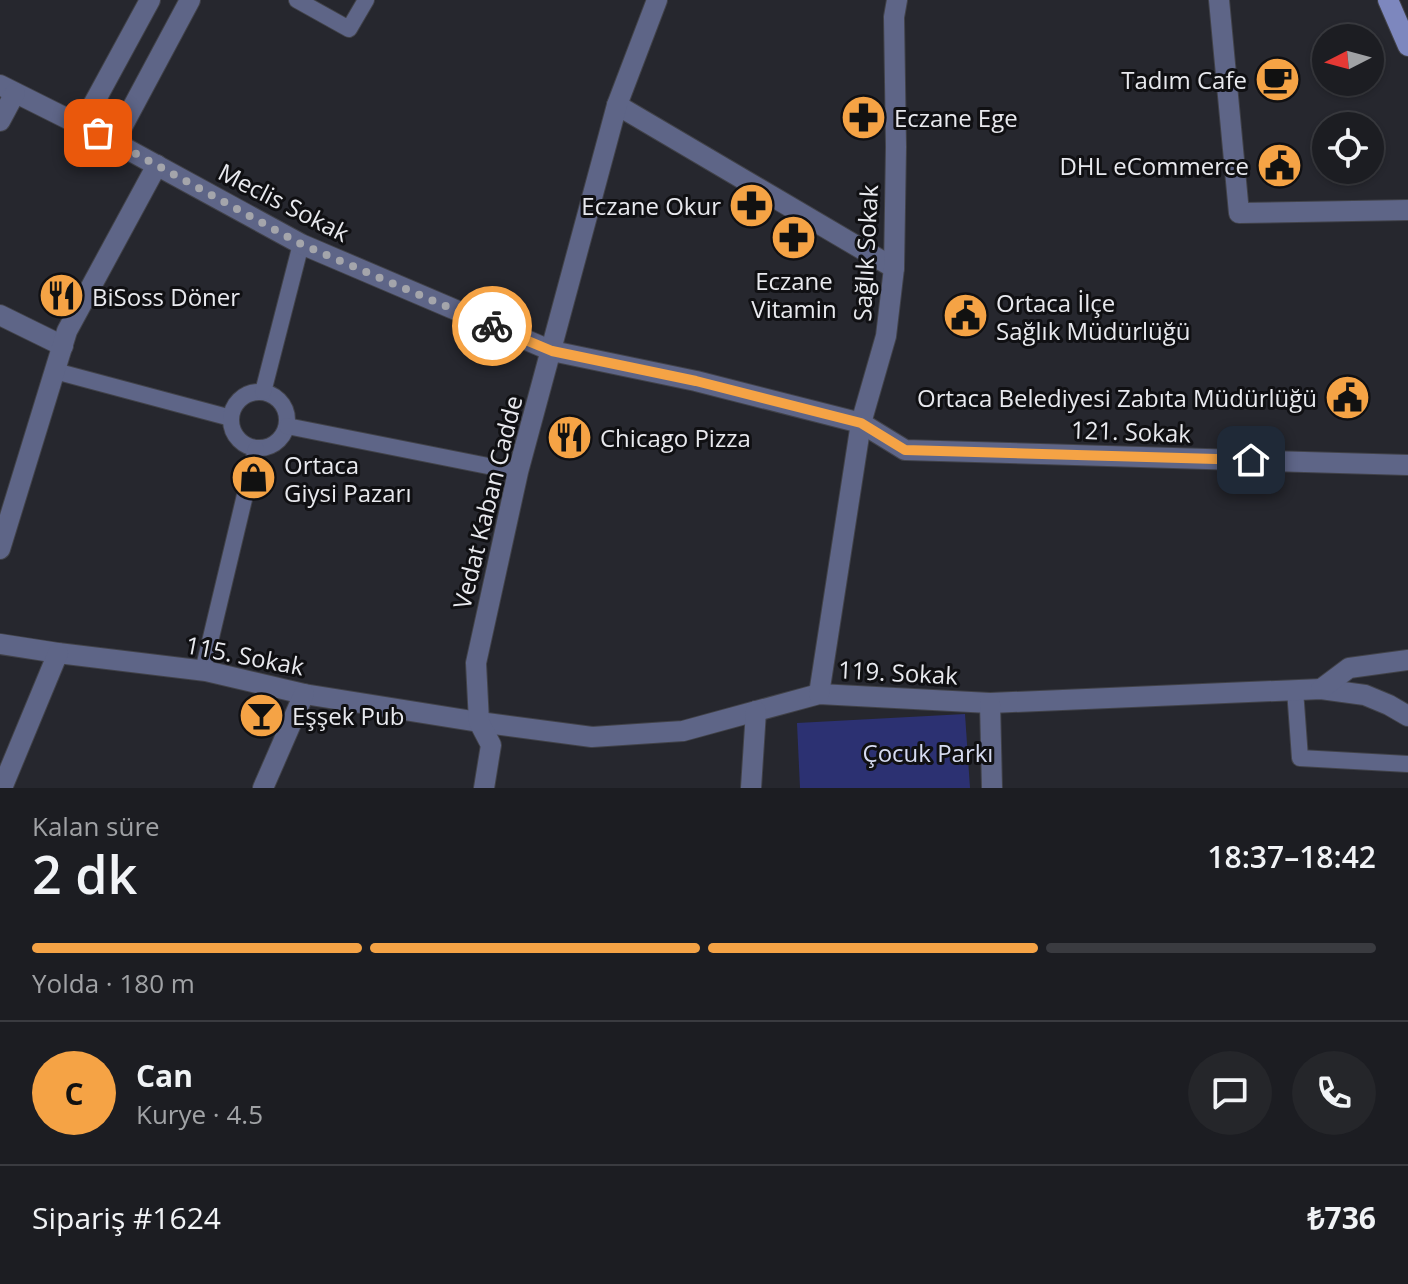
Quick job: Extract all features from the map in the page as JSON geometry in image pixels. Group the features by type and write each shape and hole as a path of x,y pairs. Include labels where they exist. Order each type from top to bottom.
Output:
{"street":[{"path":"82,125 150,0"},
{"path":"114,142 190,0"},
{"name":"Vedat Kaban Cadde","path":"484,788 491,745 479,722 476,663 518,472 617,105 657,0"},
{"name":"Sağlık Sokak","path":"819,694 861,423 886,336 894,268 894,17 897,0"},
{"path":"1219,0 1239,213 1408,210"},
{"path":"1388,0 1408,46"},
{"path":"0,121 8,89"},
{"name":"Meclis Sokak","path":"8,89 82,125 301,244 552,351 696,381 861,423"},
{"path":"617,105 894,268"},
{"path":"0,549 9,499 67,331 157,165"},
{"path":"0,315 63,346"},
{"name":"121. Sokak","path":"861,423 905,450 1408,465"},
{"name":"115. Sokak","path":"0,644 203,671 304,694 479,722"},
{"path":"2,788 58,653"},
{"path":"1321,689 1349,668 1408,660"},
{"name":"119. Sokak","path":"479,722 592,737 683,731 819,694 990,703 1321,689 1365,695 1408,716"},
{"path":"263,788 304,694"},
{"path":"990,703 992,788"},
{"path":"751,788 756,711"}],"lane":[{"path":"297,0 349,29 366,0"},
{"path":"263,392 301,244"},
{"path":"55,371 231,418"},
{"path":"254,392 263,392 280,400 288,417 287,426 284,434 272,445 256,449 240,442 231,418 238,401 254,392"},
{"path":"287,426 518,472"},
{"path":"203,671 256,449"},
{"path":"1295,690 1300,758 1408,764"}],"green space":[{"name":"Çocuk Parkı","path":"965,714 970,788 800,788 797,723"}],"way so far":[{"path":"98,133 301,244 492,326"}],"place":[{"name":"Tadım Cafe","path":"1278,79"},
{"name":"Eczane Ege","path":"863,117"},
{"name":"DHL eCommerce","path":"1280,165"},
{"name":"Eczane Okur","path":"752,205"},
{"name":"Eczane Vitamin","path":"794,238"},
{"name":"BiSoss Döner","path":"61,296"},
{"name":"Ortaca İlçe Sağlık Müdürlüğü","path":"965,316"},
{"name":"Ortaca Belediyesi Zabıta Müdürlüğü","path":"1348,397"},
{"name":"Chicago Pizza","path":"569,437"},
{"name":"Ortaca Giysi Pazarı","path":"253,478"},
{"name":"Eşşek Pub","path":"261,715"}],"route":[{"path":"492,326 552,351 696,381 861,423 905,450 1251,460"}]}
